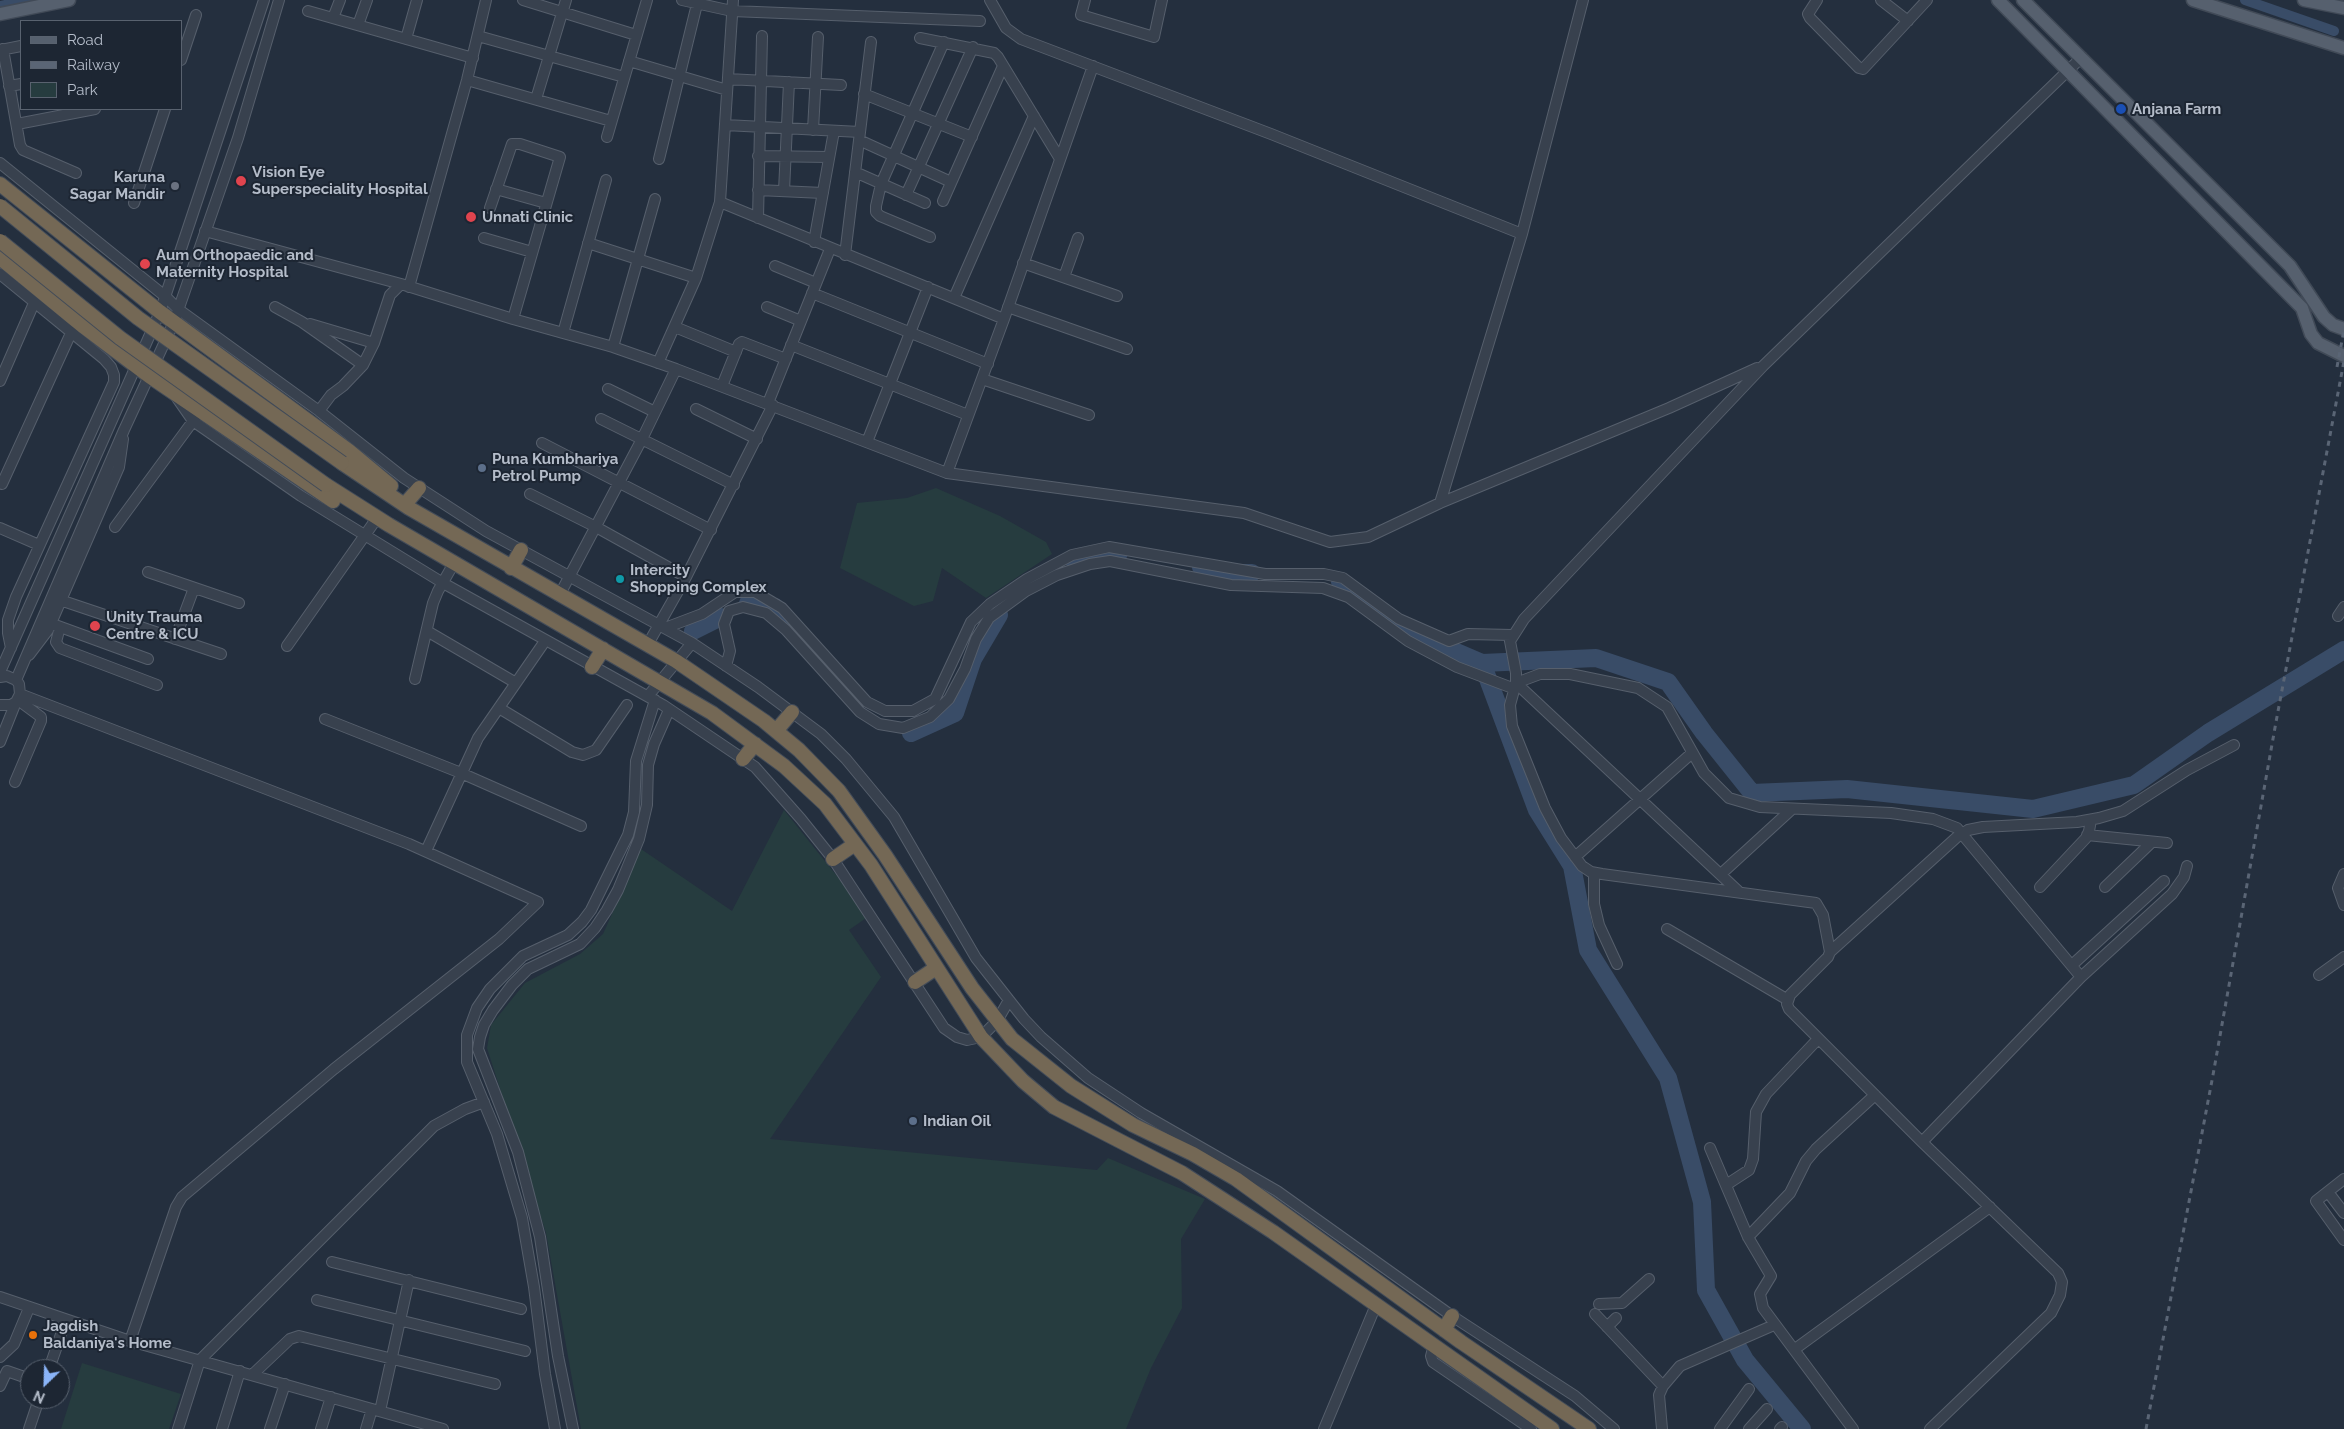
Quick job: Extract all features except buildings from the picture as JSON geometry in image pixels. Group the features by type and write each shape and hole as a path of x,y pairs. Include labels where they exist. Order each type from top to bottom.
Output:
{"highway":[{"path":"0,184 160,312 176,315 349,451 399,493 407,506"},
{"path":"0,206 138,318 407,506 560,596 676,661 776,731 799,750 839,791 885,855 972,988 1012,1039 1071,1086 1133,1125 1193,1154 1236,1179 1460,1342 1589,1429"},
{"path":"0,241 120,338 326,485 377,518 660,681 712,713 784,766 824,804 871,865 981,1037 1023,1082 1054,1107 1182,1173 1273,1232 1552,1429"},
{"path":"0,258 91,332 173,393 196,417 334,502 341,494"},
{"path":"407,506 419,488"},
{"path":"512,568 521,550"},
{"path":"592,667 603,649"},
{"path":"776,731 792,712"},
{"path":"743,759 755,744"},
{"path":"833,859 855,844"},
{"path":"915,982 936,968"},
{"path":"1444,1330 1452,1316"}],"main road":[{"path":"0,14 69,0"},
{"path":"1998,0 2302,308 2311,334 2318,343 2344,356"},
{"path":"2023,0 2290,266 2324,317 2333,325 2344,329"},
{"path":"2193,0 2344,48"},
{"path":"2304,0 2344,8"}],"street":[{"path":"0,672 160,312 264,0"},
{"path":"16,680 176,315 238,138 279,0"},
{"path":"333,18 340,0"},
{"path":"358,25 367,0"},
{"path":"406,39 418,0"},
{"path":"319,411 330,395 343,386 363,364 374,343 390,295 405,285 467,80 486,0"},
{"path":"523,0 636,35"},
{"path":"536,99 566,0"},
{"path":"607,137 647,0"},
{"path":"682,0 980,21"},
{"path":"990,0 1006,28 1013,34 1522,234"},
{"path":"1084,0 1081,15 1154,37 1162,0"},
{"path":"1440,503 1522,234 1583,0"},
{"path":"1817,0 1808,14 1810,18 1859,68 1863,69 1927,0"},
{"path":"1881,0 1908,21"},
{"path":"659,159 681,76 697,2"},
{"path":"658,363 696,278 720,202 733,5"},
{"path":"308,11 473,58"},
{"path":"182,57 196,15"},
{"path":"478,36 624,77"},
{"path":"758,218 758,127 762,36"},
{"path":"812,130 818,37"},
{"path":"920,38 994,53 1060,159"},
{"path":"844,255 871,42"},
{"path":"930,237 880,216 876,212 881,184 944,42"},
{"path":"20,46 1,49 23,150 76,173"},
{"path":"906,195 973,48"},
{"path":"1830,952 1823,915 1816,903 1594,873 1582,866 1560,838 1512,726 1510,705 1515,684 1511,638 1524,619 1762,366 2082,57"},
{"path":"629,61 728,90"},
{"path":"943,201 1003,66"},
{"path":"947,472 988,364 1093,66"},
{"path":"728,78 841,84"},
{"path":"467,80 611,121"},
{"path":"784,191 788,82"},
{"path":"9,86 20,84"},
{"path":"864,94 972,136"},
{"path":"17,124 91,110"},
{"path":"134,203 165,110"},
{"path":"954,298 1034,116"},
{"path":"725,126 834,131 859,136 893,155 951,182"},
{"path":"814,242 834,131"},
{"path":"490,208 512,144 520,144 560,157 513,319"},
{"path":"758,156 829,157"},
{"path":"0,163 166,296 176,315 319,411 419,488 486,531 692,643 821,734 846,759 894,818 976,958 1041,1037 1088,1078 1141,1113 1272,1188 1452,1316 1575,1396 1614,1429"},
{"path":"855,172 926,203"},
{"path":"562,333 606,180"},
{"path":"496,189 546,203"},
{"path":"758,190 823,193"},
{"path":"613,347 655,199"},
{"path":"720,202 844,255 1004,319"},
{"path":"205,231 405,285 513,319 613,347 722,386 947,472 1244,513 1330,542 1368,537 1440,503 1669,408 1762,366"},
{"path":"484,238 532,252"},
{"path":"1064,277 1078,238"},
{"path":"588,243 696,278"},
{"path":"648,644 662,627 757,440 791,345 830,249"},
{"path":"1024,263 1117,296"},
{"path":"775,266 814,288 910,332 988,364"},
{"path":"0,274 112,367 114,382 16,597 8,620 11,648"},
{"path":"867,442 928,287"},
{"path":"0,381 34,303"},
{"path":"275,307 302,322 363,364"},
{"path":"767,307 801,321"},
{"path":"1008,307 1127,349"},
{"path":"302,322 374,343"},
{"path":"675,327 736,352"},
{"path":"2,484 71,333 79,330 91,332"},
{"path":"722,386 742,342 786,359"},
{"path":"791,345 968,415"},
{"path":"560,596 642,439 676,369"},
{"path":"982,379 1089,415"},
{"path":"608,389 655,412"},
{"path":"696,409 757,440"},
{"path":"115,527 196,417 301,496 443,583 651,698 755,767 833,859 944,1028 957,1037 967,1040 981,1037 997,1021 1009,1000"},
{"path":"601,419 734,485"},
{"path":"124,430 119,467 60,600 56,625 56,642 60,648 157,685"},
{"path":"542,443 711,530"},
{"path":"530,494 596,527 686,578"},
{"path":"287,646 377,518"},
{"path":"0,528 39,545"},
{"path":"662,627 702,614 735,592 755,592 782,608 867,702 885,711 913,710 935,699 971,622 990,604 1027,579 1072,555 1109,547 1265,574 1324,574 1343,578 1399,619 1449,642 1468,634 1511,638"},
{"path":"726,666 730,651 724,624 729,611 743,607 766,613 786,630 860,712 879,724 903,728 930,717 949,699 965,669 976,639 989,618 1026,591 1057,575 1090,564 1110,561 1232,585 1323,588 1348,597 1408,641 1457,667 1515,684 1640,798 1738,892"},
{"path":"415,680 434,603 454,562"},
{"path":"148,572 239,603"},
{"path":"176,639 194,588"},
{"path":"60,600 221,654"},
{"path":"2338,616 2344,607"},
{"path":"21,665 56,625"},
{"path":"56,625 148,659"},
{"path":"427,632 516,683"},
{"path":"426,851 478,738 545,641"},
{"path":"556,1429 545,1374 534,1287 522,1218 497,1134 467,1062 465,1048 477,1008 490,989 518,960 568,935 592,910 628,835 634,812 636,762 651,698 660,681 692,643"},
{"path":"1515,684 1540,674 1570,674 1638,688 1667,707 1704,774 1729,798 1760,807 1891,813 1933,819 1957,828 2081,977"},
{"path":"0,677 7,676 16,680 20,688 18,699 0,742"},
{"path":"0,706 6,706 18,699"},
{"path":"15,782 41,721 41,717 18,699"},
{"path":"18,699 426,851 538,902 499,939 334,1068 182,1197 176,1206 130,1341"},
{"path":"499,708 572,752 583,755 596,750 627,705"},
{"path":"572,1429 558,1356 540,1237 518,1152 478,1049 484,1025 493,1010 517,980 528,969 580,944 595,928 618,890 644,822 648,765 654,744 669,710"},
{"path":"324,719 461,773 581,826"},
{"path":"1930,1429 2051,1313 2060,1295 2062,1282 2058,1273 1818,1039 1789,1009 1788,1000 1794,990 1828,957 1830,952 1963,833 1983,827 2091,820 2123,811 2187,770 2234,745"},
{"path":"1575,857 1692,753"},
{"path":"1721,874 1792,809"},
{"path":"2040,888 2087,835 2091,820"},
{"path":"2087,835 2167,843"},
{"path":"2105,886 2152,842"},
{"path":"1922,1142 2081,977 2172,894 2184,876 2187,866"},
{"path":"1594,873 1594,904 1599,925 1617,964"},
{"path":"2344,874 2338,888 2344,905"},
{"path":"2072,966 2164,881"},
{"path":"1667,929 1788,1000"},
{"path":"2319,975 2344,957"},
{"path":"1726,1185 1749,1170 1753,1159 1756,1112 1766,1094 1818,1039"},
{"path":"1748,1237 1790,1193 1806,1161 1816,1149 1876,1095"},
{"path":"178,1429 200,1360 434,1126 465,1109 484,1102"},
{"path":"1710,1148 1748,1237 1771,1276 1760,1294 1760,1300 1774,1326 1795,1349 1853,1429"},
{"path":"2344,1179 2316,1201 2344,1240"},
{"path":"2326,1216 2342,1208 2328,1192"},
{"path":"1795,1349 1990,1207"},
{"path":"332,1262 521,1309"},
{"path":"1599,1304 1622,1303 1649,1279"},
{"path":"366,1429 376,1410 392,1359 409,1280"},
{"path":"0,1297 130,1341 376,1410 411,1425 443,1429"},
{"path":"317,1300 525,1351"},
{"path":"1324,1429 1376,1305"},
{"path":"2,1352 14,1344 29,1308"},
{"path":"1594,1314 1663,1386"},
{"path":"1608,1327 1616,1318"},
{"path":"52,1359 66,1320"},
{"path":"1662,1429 1658,1400 1663,1386 1680,1366 1774,1326"},
{"path":"252,1375 294,1336 495,1384"},
{"path":"1438,1349 1431,1356 1433,1362 1531,1429"},
{"path":"0,1386 7,1371 20,1376"},
{"path":"222,1429 240,1371"},
{"path":"270,1429 285,1384"},
{"path":"1720,1429 1749,1389"},
{"path":"321,1429 331,1397"},
{"path":"29,1429 36,1409"},
{"path":"1749,1429 1767,1409"}],"green space":[{"path":"936,488 1000,516 1046,542 1052,554 986,598 942,568 933,601 914,606 840,568 857,503 907,498"},
{"path":"784,810 869,916 849,930 881,977 770,1139 1097,1170 1108,1158 1205,1199 1181,1239 1182,1308 1151,1368 1126,1429 581,1429 546,1233 487,1048 491,1025 525,983 580,954 603,934 641,849 732,911"},
{"path":"82,1363 181,1394 169,1429 61,1429 67,1409 70,1409 70,1401"}],"waterway":[{"path":"0,6 30,0"},
{"path":"2245,0 2334,31"},
{"path":"1073,559 1119,553"},
{"path":"1201,567 1219,573 1252,573"},
{"path":"1340,582 1396,626 1482,663 1596,658 1668,682 1704,733 1752,793 1847,789 2033,809 2134,785 2208,733 2344,650"},
{"path":"748,603 775,607 823,664"},
{"path":"911,733 955,713 973,659 999,615"},
{"path":"693,631 721,617"},
{"path":"1482,663 1537,810 1572,866 1588,950 1668,1078 1702,1202 1706,1290 1745,1360 1802,1429"}],"railway":[{"path":"2337,367 2344,330"},
{"path":"2146,1429 2344,361"}],"place":[{"name":"Anjana Farm","path":"2121,109"},
{"name":"Vision Eye Superspeciality Hospital","path":"241,181"},
{"name":"Karuna Sagar Mandir","path":"175,186"},
{"name":"Unnati Clinic","path":"471,217"},
{"name":"Aum Orthopaedic and Maternity Hospital","path":"145,264"},
{"name":"Puna Kumbhariya Petrol Pump","path":"482,468"},
{"name":"Intercity Shopping Complex","path":"620,579"},
{"name":"Unity Trauma Centre & ICU","path":"95,626"},
{"name":"Indian Oil","path":"913,1121"},
{"name":"Jagdish Baldaniya's Home","path":"33,1335"}]}
